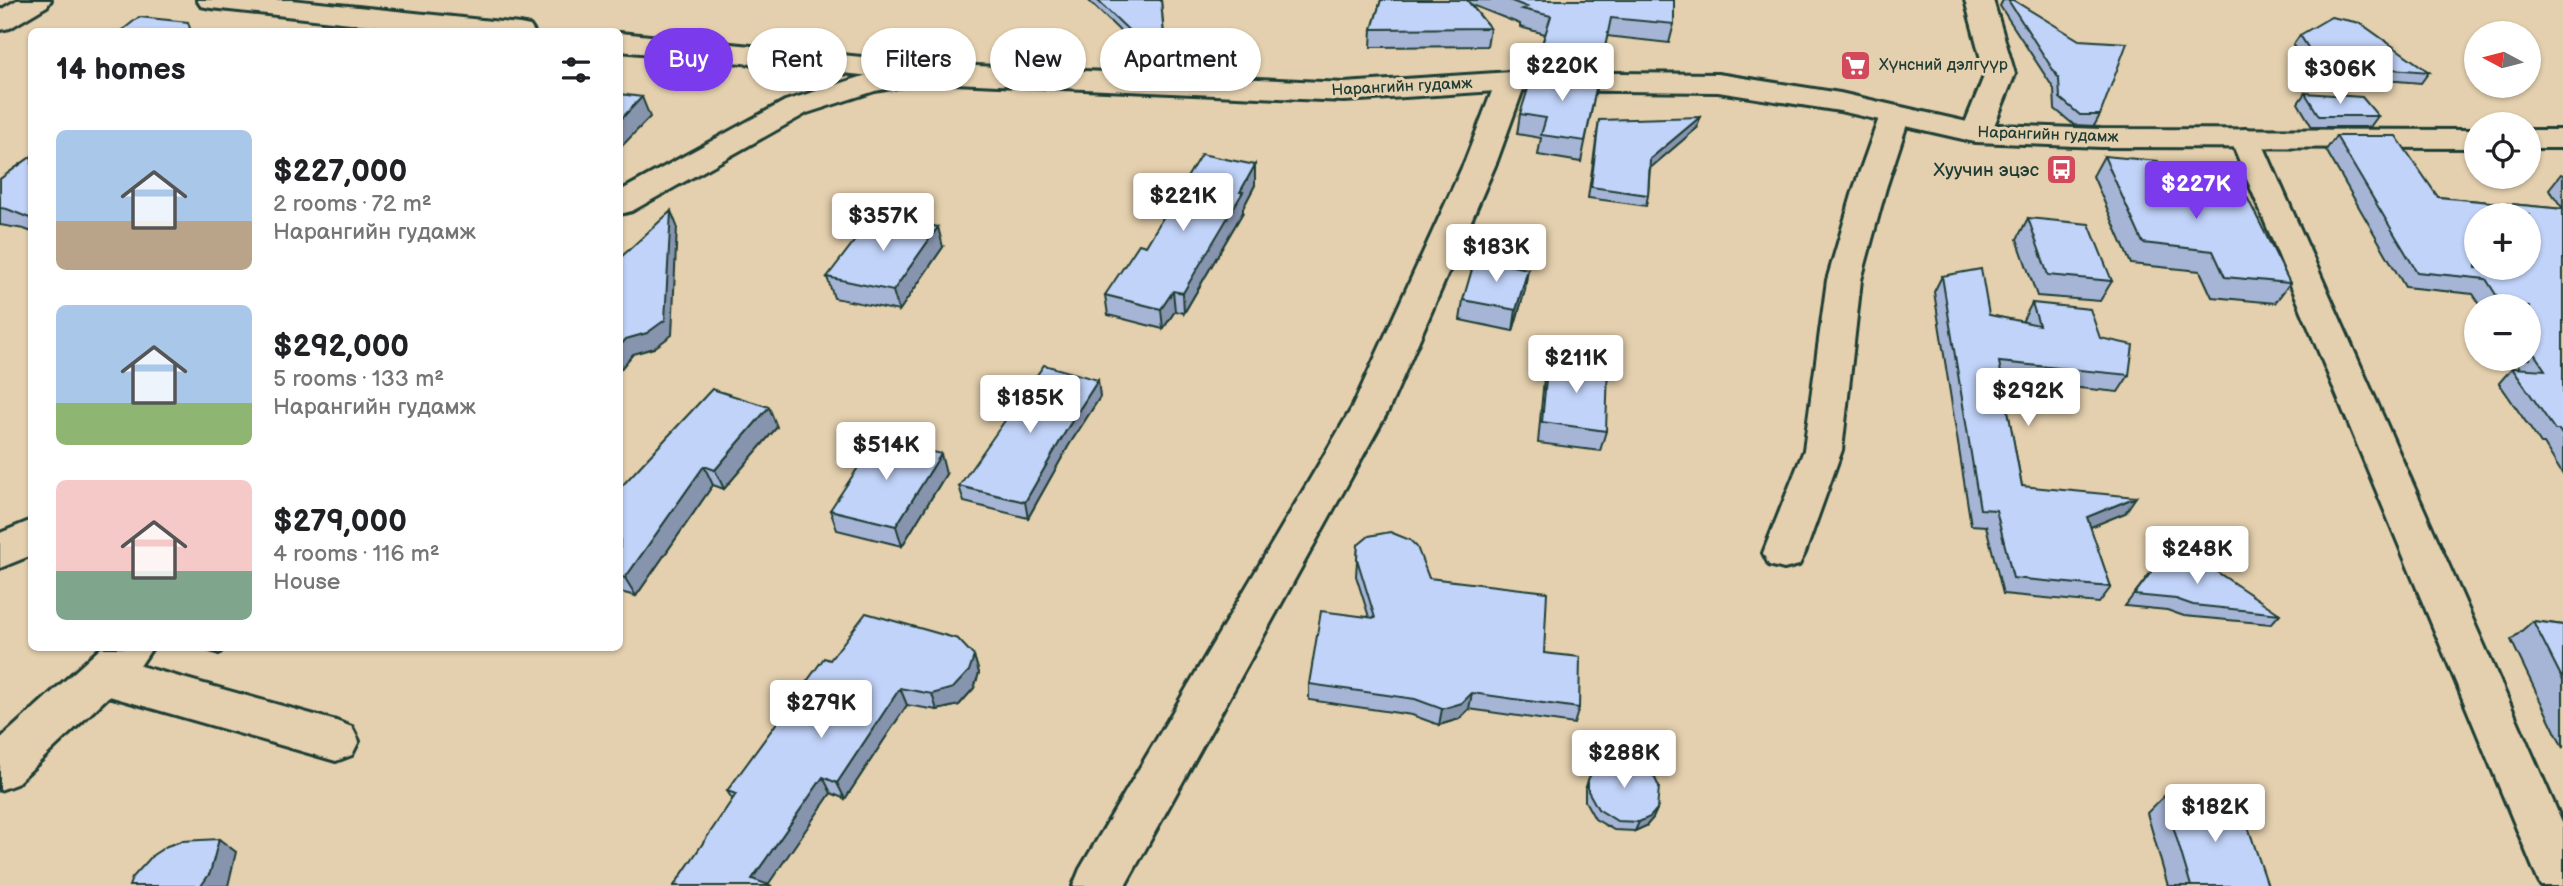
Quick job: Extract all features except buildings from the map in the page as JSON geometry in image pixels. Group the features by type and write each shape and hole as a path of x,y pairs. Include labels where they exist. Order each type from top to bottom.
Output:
{"street":[{"path":"0,22 37,0"},
{"path":"211,0 481,28"},
{"path":"1976,133 2000,74 1979,0"},
{"name":"Нарангийн гудамж","path":"623,42 861,67"},
{"name":"Нарангийн гудамж","path":"976,76 1344,92 1511,81 1718,83 1840,103 1976,133 2101,138 2464,139"},
{"path":"1098,886 1370,409 1481,161 1511,81"},
{"path":"623,202 796,107 861,86"},
{"path":"1784,553 1823,450 1844,280 1870,188 1895,115"},
{"path":"2245,138 2563,880"},
{"path":"2541,139 2563,139"},
{"path":"0,552 28,538"},
{"path":"0,769 117,661 336,741"}],"place":[{"name":"Хүнсний дэлгүүр","path":"1856,65"},
{"name":"Хуучин эцэс","path":"2062,170"}]}
